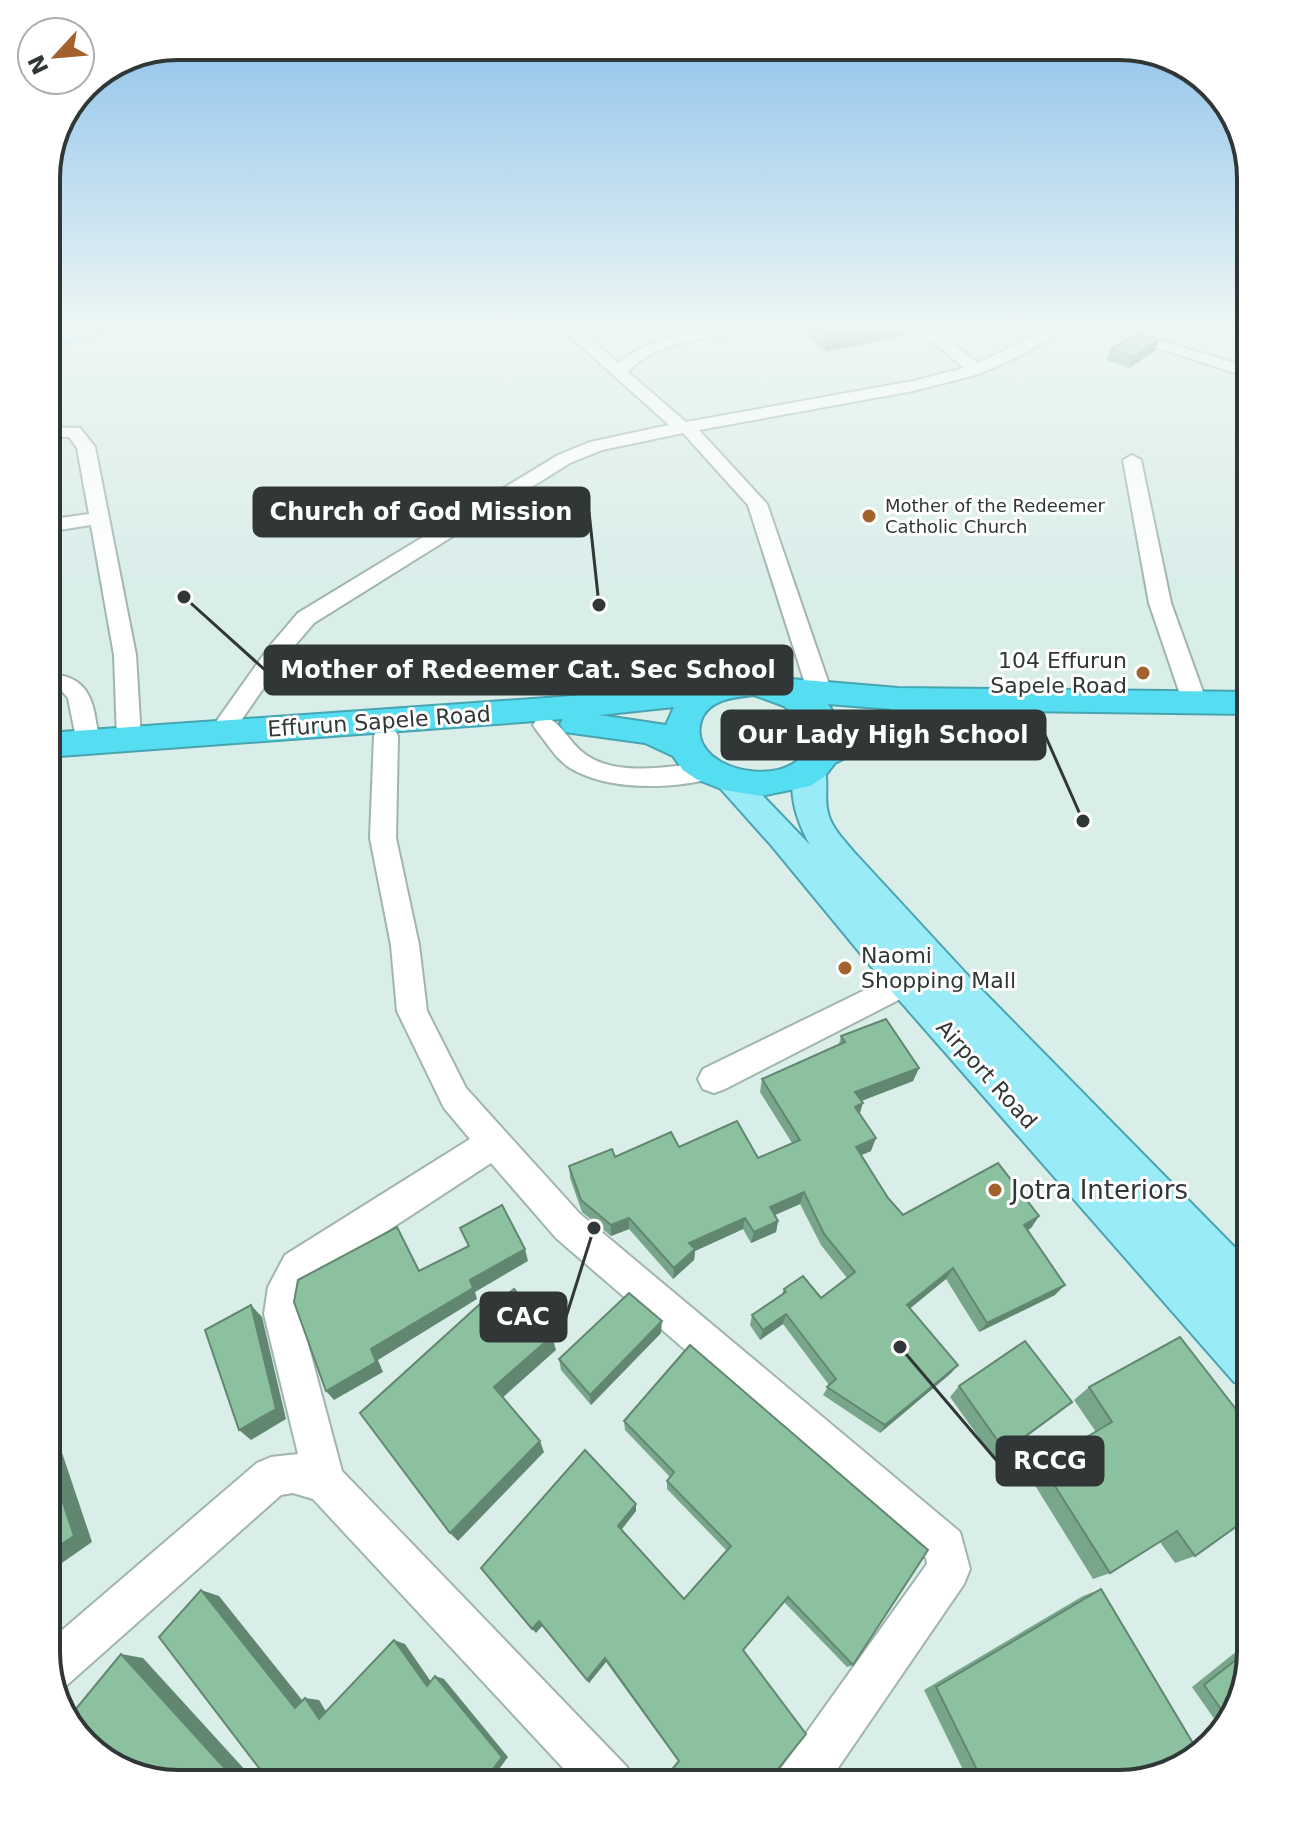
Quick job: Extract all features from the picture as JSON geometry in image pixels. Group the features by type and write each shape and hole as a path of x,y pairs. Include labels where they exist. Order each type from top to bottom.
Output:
{"highway":[{"path":"1237,703 898,699 731,687 705,693 684,716 681,732 707,766 750,783 772,783 793,778 888,721 926,715 1237,716"},
{"path":"777,689 806,703 825,724 828,740 816,762"},
{"name":"Effurun Sapele Road","path":"60,744 705,693"},
{"name":"Effurun Sapele Road","path":"60,760 545,725 621,727 652,732 707,766"}],"main road":[{"name":"Airport Road","path":"816,762 811,813 822,836 959,991 1028,1091 1237,1348"},
{"name":"Airport Road","path":"707,766 783,836 906,982 1237,1284"}],"street":[{"path":"669,413 757,504 820,693"},
{"path":"221,732 277,652 306,618 564,459 596,446 761,413"},
{"path":"60,432 74,432 86,447 125,655 129,738"},
{"path":"1132,460 1160,603 1195,703"},
{"path":"60,524 99,518"},
{"path":"60,680 72,684 80,696 87,742"},
{"path":"386,736 383,838 405,945 412,1011 455,1098 568,1226 945,1547 949,1569 809,1770"},
{"path":"714,1079 906,982"},
{"path":"494,1142 298,1268 286,1287 282,1314 325,1482 597,1770"},
{"path":"61,1661 271,1477 293,1473 325,1482"}],"building":[{"path":"886,1019 919,1068 855,1092 863,1103 855,1107 876,1138 856,1147 888,1198 903,1215 998,1163 1039,1216 1024,1225 1065,1285 987,1323 953,1268 907,1305 958,1365 885,1425 827,1387 836,1379 786,1314 763,1330 752,1315 803,1276 821,1298 855,1272 824,1234 804,1192 770,1207 778,1221 754,1232 745,1218 689,1243 695,1249 674,1268 629,1218 611,1225 581,1200 569,1166 612,1149 615,1157 671,1132 679,1147 737,1121 758,1158 800,1140 762,1079 845,1042 841,1036"},
{"path":"502,1205 525,1249 470,1280 473,1288 371,1349 376,1362 326,1391 294,1302 298,1280 397,1227 419,1271 469,1246 460,1228"},
{"path":"514,1289 552,1336 494,1387 540,1441 450,1533 360,1413 480,1304 484,1314"},
{"path":"629,1293 662,1321 590,1395 559,1359"},
{"path":"251,1305 276,1409 239,1430 205,1330"},
{"path":"1180,1337 1235,1408 1237,1407 1237,1526 1195,1556 1177,1531 1110,1573 1041,1464 1112,1422 1089,1387"},
{"path":"1025,1341 1072,1402 1005,1451 959,1386"},
{"path":"690,1345 928,1550 853,1665 788,1597 743,1650 806,1734 777,1770 672,1770 679,1761 605,1658 587,1680 539,1621 532,1629 481,1568 585,1450 636,1504 618,1526 684,1599 731,1546 667,1481 674,1472 624,1421"},
{"path":"60,1494 74,1536 60,1545"},
{"path":"1101,1589 1193,1744 1164,1761 1135,1769 977,1770 936,1687"},
{"path":"201,1590 295,1708 305,1698 319,1719 394,1640 427,1686 435,1676 502,1757 492,1770 257,1770 259,1768 159,1637"},
{"path":"121,1654 226,1770 170,1770 140,1764 112,1750 94,1736 75,1710"},
{"path":"1237,1659 1233,1683 1222,1710 1204,1685"}],"place":[{"name":"Mother of the Redeemer Catholic Church","path":"869,516"},
{"name":"Mother of Redeemer Cat. Sec School","path":"184,597"},
{"name":"Church of God Mission","path":"599,605"},
{"name":"104 Effurun Sapele Road","path":"1143,673"},
{"name":"Our Lady High School","path":"1083,821"},
{"name":"Naomi Shopping Mall","path":"845,968"},
{"name":"Jotra Interiors","path":"995,1190"},
{"name":"CAC","path":"594,1228"},
{"name":"RCCG","path":"900,1347"}]}
